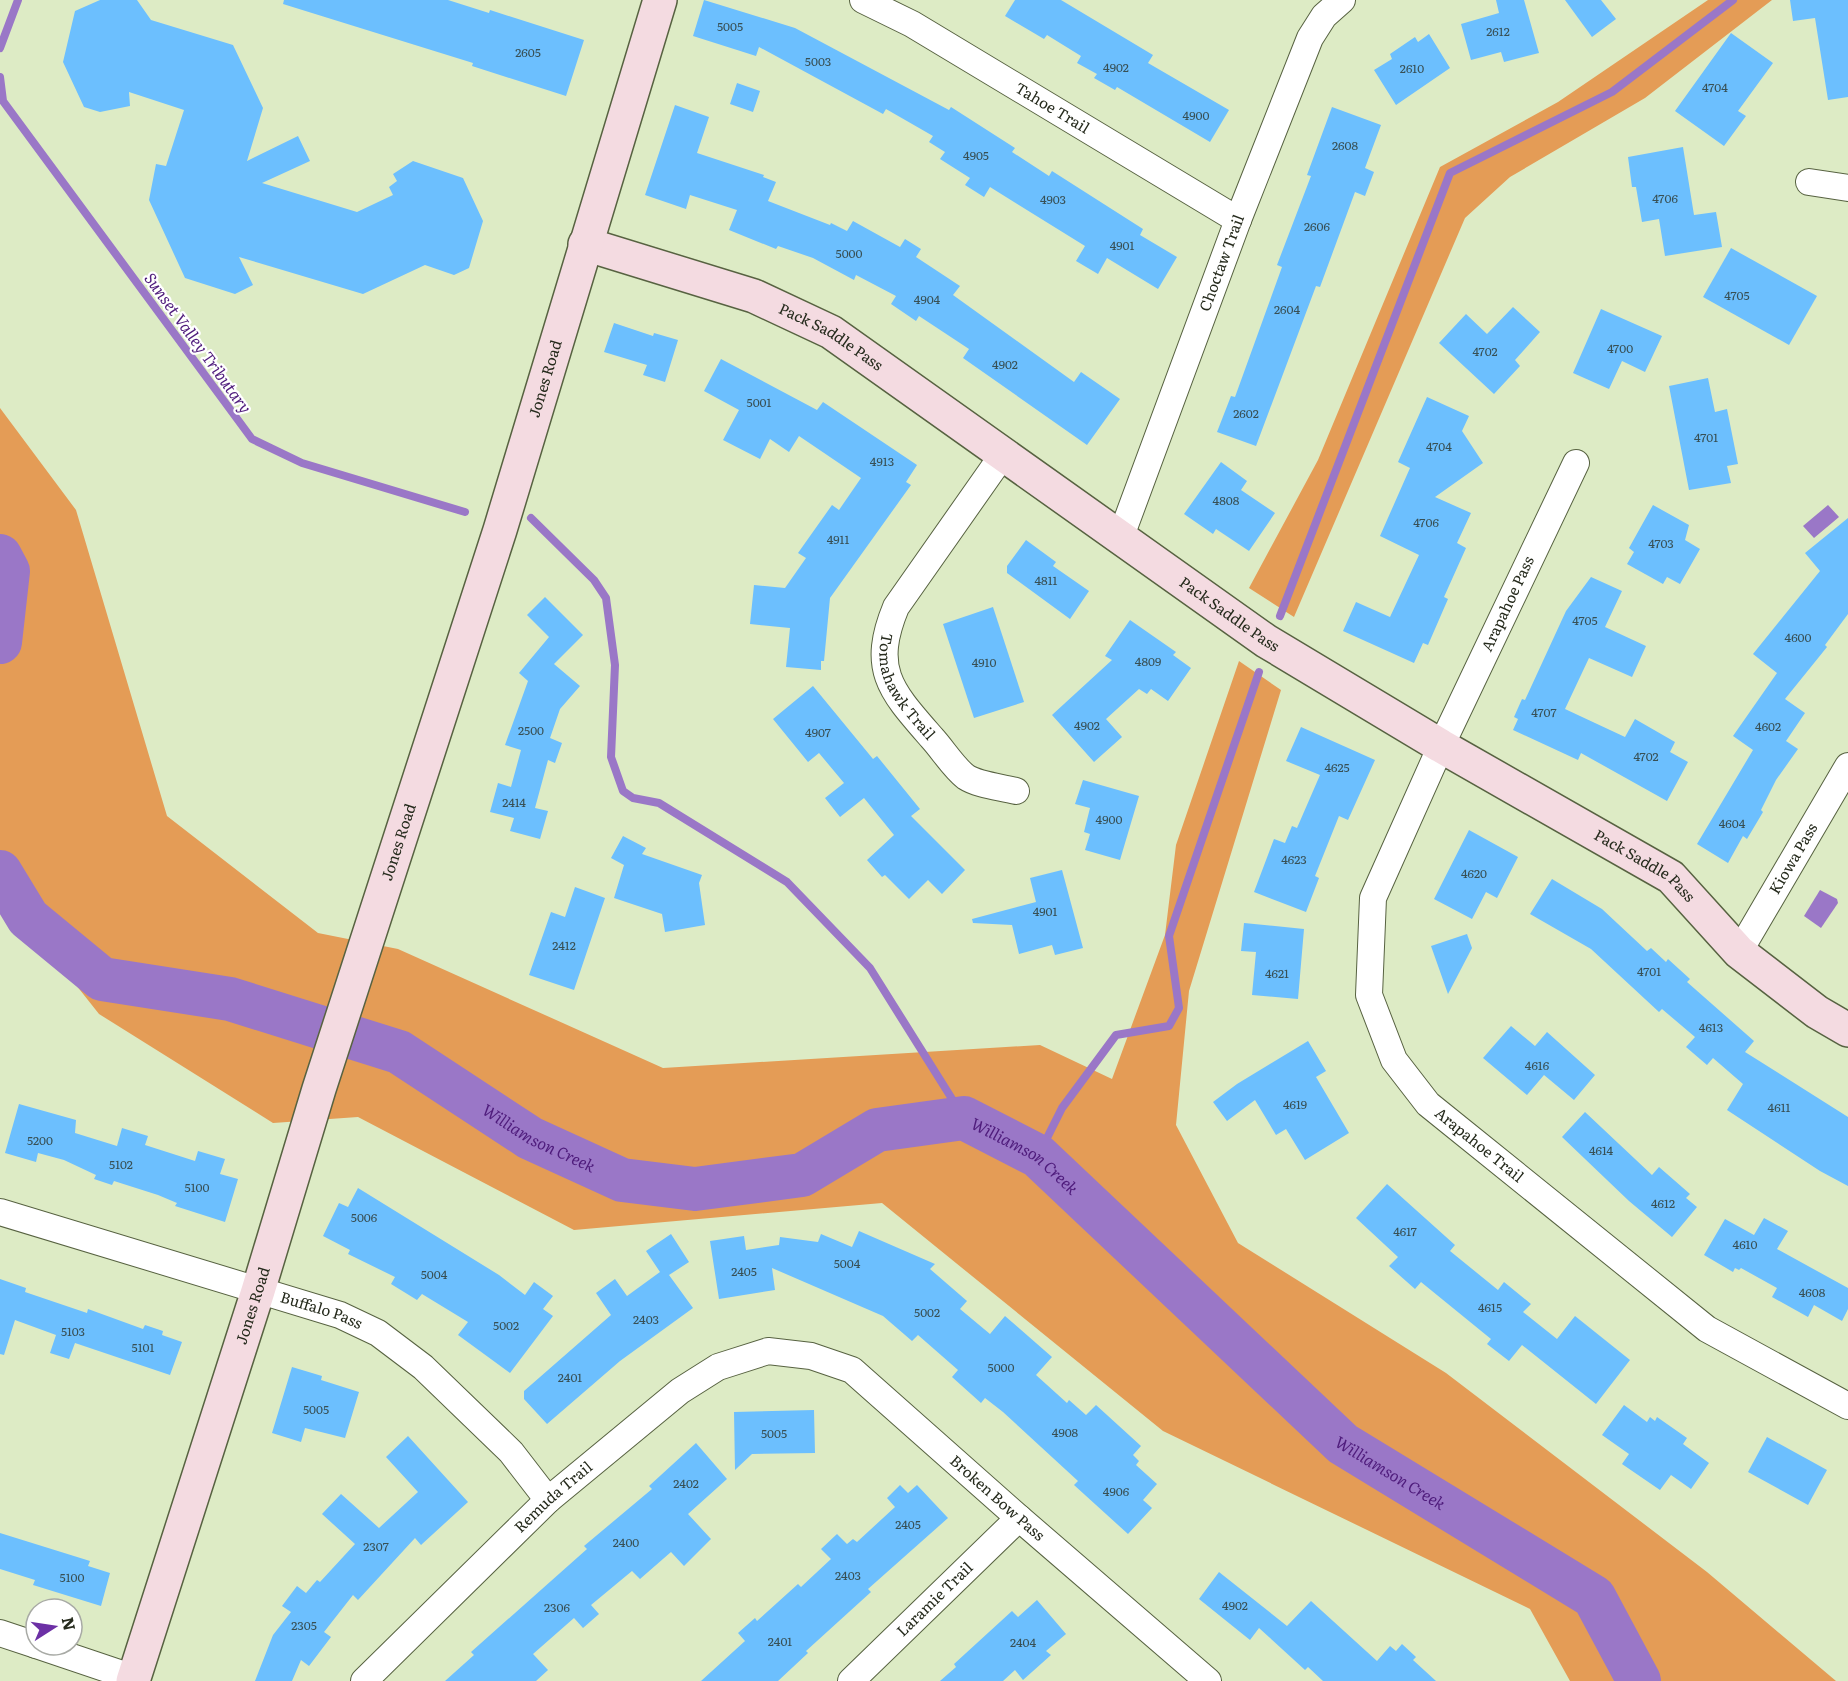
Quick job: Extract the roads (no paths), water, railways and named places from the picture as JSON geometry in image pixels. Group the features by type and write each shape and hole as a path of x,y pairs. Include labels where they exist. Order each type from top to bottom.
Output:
{"street":[{"name":"Jones Road","path":"133,1679 258,1292 319,1089 500,530 660,0"},
{"name":"Tahoe Trail","path":"863,0 912,24 1238,220"},
{"name":"Choctaw Trail","path":"1121,536 1238,220 1310,38 1324,16 1342,0"},
{"path":"1809,182 1848,188"},
{"name":"Pack Saddle Pass","path":"585,244 754,296 790,311 831,333 1002,456 1121,536 1266,641 1441,746 1671,877 1739,952 1817,1012 1848,1030"},
{"name":"Tomahawk Trail","path":"1002,456 896,607 886,631 884,659 890,684 906,708 967,777 1016,790"},
{"name":"Arapahoe Pass","path":"1441,746 1576,463"},
{"name":"Arapahoe Trail","path":"1441,746 1373,898 1369,995 1394,1060 1428,1104 1707,1329 1848,1406"},
{"name":"Kiowa Pass","path":"1739,952 1848,766"},
{"name":"Buffalo Pass","path":"0,1212 340,1315 378,1334 423,1367 503,1445 548,1500"},
{"name":"Remuda Trail","path":"364,1681 548,1500 680,1391 718,1367 768,1351"},
{"name":"Broken Bow Pass","path":"768,1351 811,1356 852,1370 1208,1681"},
{"name":"Laramie Trail","path":"851,1681 1019,1518"},
{"path":"0,1633 24,1641"},
{"path":"70,1657 133,1679"}],"waterway":[{"name":"Sunset Valley Tributary","path":"0,48 18,0"},
{"path":"1280,616 1450,173 1612,92 1733,0"},
{"name":"Sunset Valley Tributary","path":"0,77 3,101 252,439 302,463 465,512"},
{"name":"Sunset Valley Tributary","path":"531,518 594,580 606,598 615,665 611,757 623,791 633,798 659,803 787,882 870,968 964,1118"},
{"name":"Williamson Creek","path":"0,556 8,571 0,642"},
{"path":"1038,1156 1062,1108 1116,1035 1169,1026 1179,1008 1169,936 1259,672"},
{"name":"Williamson Creek","path":"0,872 28,918 102,979 230,999 399,1052 530,1138 622,1180 695,1189 802,1175 877,1130 964,1118 1038,1156 1343,1444 1594,1597 1639,1681"}]}
